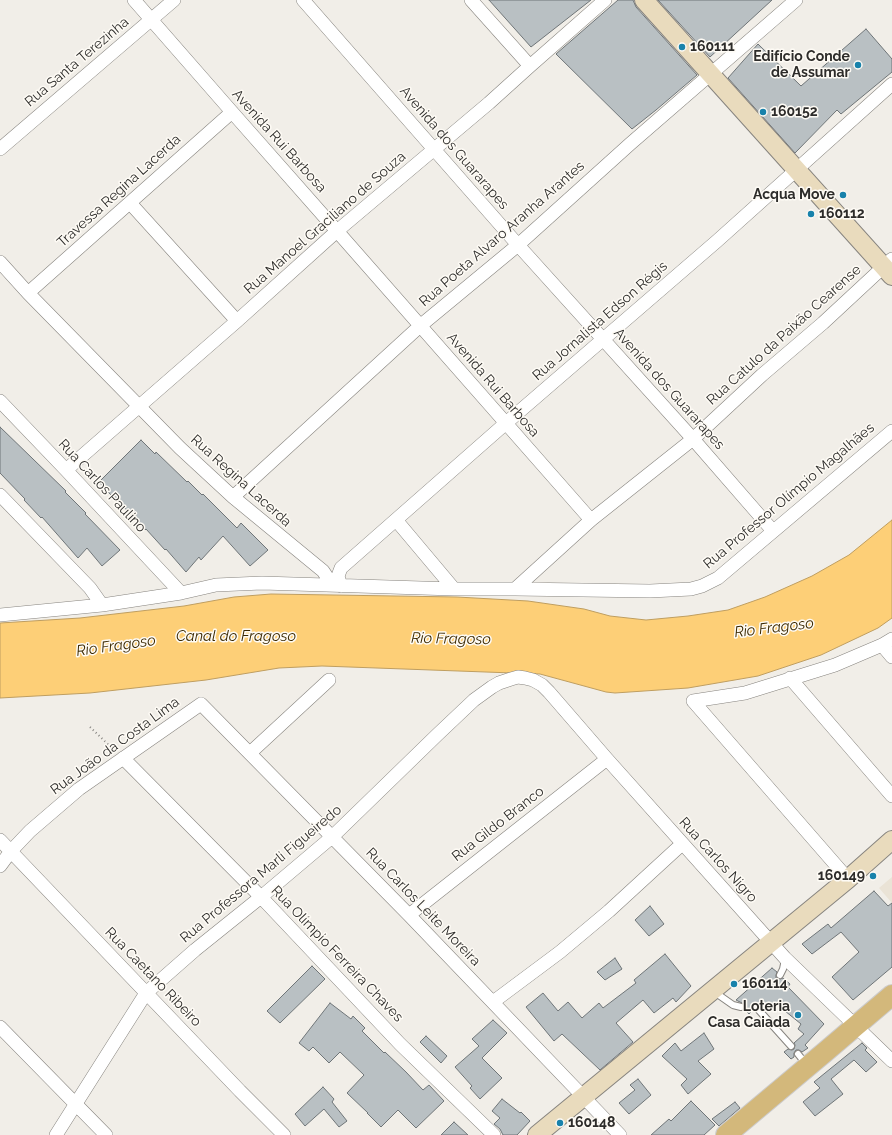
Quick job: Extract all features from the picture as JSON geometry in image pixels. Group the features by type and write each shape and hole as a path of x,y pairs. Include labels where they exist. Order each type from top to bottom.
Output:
{"main road":[{"path":"644,0 797,170 889,267"},
{"path":"537,1135 848,879 892,840"},
{"path":"726,1135 803,1060 856,1026 892,995"}],"street":[{"name":"Avenida Rui Barbosa","path":"134,0 591,520"},
{"name":"Rua Santa Terezinha","path":"0,149 174,0"},
{"name":"Avenida dos Guararapes","path":"303,0 518,245 693,439 773,531"},
{"path":"471,0 530,66"},
{"name":"Rua Manoel Graciliano de Souza","path":"66,470 237,321 337,231 489,103 605,0"},
{"name":"Rua Poeta Alvaro Aranha Arantes","path":"233,497 420,326 518,245 630,144 796,0"},
{"name":"Rua Jornalista Edson Régis","path":"341,586 338,576 341,568 602,339 718,240 892,84"},
{"name":"Travessa Regina Lacerda","path":"28,293 232,112"},
{"path":"130,203 237,321"},
{"name":"Rua Regina Lacerda","path":"0,262 28,293 180,448 233,497 323,571 327,576 326,585"},
{"name":"Rua Catulo da Paixão Cearense","path":"515,589 591,520 693,439 762,375 889,267"},
{"name":"Rua Carlos Paulino","path":"0,401 181,593"},
{"name":"Rua Professor Olímpio Magalhães","path":"515,589 650,591 676,590 697,587 709,583 718,578 892,431"},
{"path":"0,494 90,588 102,605"},
{"path":"396,520 454,589"},
{"path":"0,615 102,605 181,593 216,585 262,583 454,589 515,589"},
{"path":"848,879 693,701 745,693 834,665 887,642 892,657"},
{"name":"Rua Carlos Nigro","path":"525,678 537,682 549,692 682,844 785,958 892,1062"},
{"name":"Rua Professora Marli Figueiredo","path":"56,1135 146,993 195,950 332,837 474,700 499,683 511,679 525,678"},
{"path":"790,678 892,796"},
{"path":"250,753 329,680"},
{"name":"Rua Carlos Leite Moreira","path":"200,704 409,914 620,1135"},
{"name":"Rua João da Costa Lima","path":"0,866 11,851 30,831 60,804 200,704"},
{"name":"Rua Olímpio Ferreira Chaves","path":"123,758 261,897 395,1038 494,1135"},
{"name":"Rua Gildo Branco","path":"409,914 607,759"},
{"name":"Rua Caetano Ribeiro","path":"0,840 281,1134"},
{"path":"492,1002 560,952 609,911 682,844"},
{"path":"0,1027 106,1135"}],"lane":[{"path":"780,975 785,958"},
{"path":"712,991 732,1005 741,1007"},
{"path":"756,1007 791,1046"}],"path":[{"path":"90,727 123,758"}],"shaded area":[{"path":"892,877 892,903 879,888"}],"water":[{"name":"Canal do Fragoso","path":"892,520 892,618 878,628 821,655 758,676 688,688 615,693 606,692 540,674 322,666 279,668 206,680 90,693 0,698 0,623 80,618 184,606 234,597 271,594 457,597 528,601 584,609 610,616 646,620 688,616 728,610 765,597 812,576 849,555"}],"building":[{"path":"489,0 591,0 531,47"},
{"path":"618,0 633,0 636,7 697,75 632,129 556,54"},
{"path":"658,0 772,0 710,57"},
{"path":"866,29 892,59 892,72 841,114 837,110 795,153 728,78 758,44 801,86"},
{"path":"0,427 66,491 65,492 86,513 85,514 120,550 102,566 87,548 78,558 0,473"},
{"path":"141,440 155,454 156,452 187,482 188,481 202,495 203,494 237,528 241,523 268,550 250,566 223,536 201,560 199,557 186,572 166,549 165,550 99,482"},
{"path":"874,891 888,906 892,903 892,967 853,1000 832,977 859,952 841,932 812,954 802,944 828,924 831,928"},
{"path":"650,906 664,924 649,936 635,920"},
{"path":"665,954 691,986 676,1002 673,998 654,1013 643,1000 616,1023 633,1042 600,1070 562,1034 554,1041 526,1007 543,993 558,1011 568,1002 582,1018 599,1003 603,1008 636,983 634,980"},
{"path":"615,958 622,969 605,980 597,972"},
{"path":"312,966 325,979 280,1023 267,1011"},
{"path":"772,968 777,972 776,978 783,978 790,984 788,987 824,1024 805,1045 808,1048 802,1052 796,1050 794,1057 791,1059 784,1052 788,1049 794,1049 794,1043 804,1034 798,1029 801,1024 774,1002 769,1007 762,1001 759,1004 755,1003 752,1006 753,1010 749,1014 745,1010 744,1004 736,1000"},
{"path":"330,1003 351,1019 353,1016 365,1028 362,1031 423,1090 429,1085 444,1101 416,1128 398,1110 381,1127 347,1093 364,1075 340,1052 329,1063 313,1047 309,1051 299,1043"},
{"path":"493,1020 507,1033 482,1058 502,1078 480,1099 470,1088 472,1086 455,1067 479,1046 472,1039"},
{"path":"704,1033 714,1049 698,1061 711,1074 688,1094 681,1085 687,1079 662,1056 675,1043 681,1051"},
{"path":"426,1036 447,1056 441,1063 420,1042"},
{"path":"862,1043 867,1048 865,1050 877,1062 866,1072 854,1060 831,1079 843,1094 815,1116 803,1102 820,1088 814,1082"},
{"path":"638,1079 651,1095 629,1114 619,1103 635,1090 630,1085"},
{"path":"323,1087 334,1099 332,1102 347,1121 339,1127 324,1109 305,1126 295,1114"},
{"path":"502,1099 520,1113 521,1112 530,1121 517,1135 503,1135 500,1129 494,1124 500,1118 492,1111"},
{"path":"691,1101 715,1125 704,1135 651,1135 669,1119 671,1121"},
{"path":"735,1102 740,1108 719,1126 712,1119"},
{"path":"454,1122 468,1135 441,1135"}],"place":[{"name":"160111","path":"682,47"},
{"name":"Edifício Conde de Assumar","path":"858,65"},
{"name":"160152","path":"763,112"},
{"name":"Acqua Move","path":"843,195"},
{"name":"160112","path":"811,214"},
{"name":"160149","path":"873,876"},
{"name":"160114","path":"734,984"},
{"name":"Loteria Casa Caiada","path":"798,1015"},
{"name":"160148","path":"560,1123"}],"water label":[{"name":"Rio Fragoso","path":"774,628"},
{"name":"Rio Fragoso","path":"451,639"},
{"name":"Rio Fragoso","path":"116,646"}]}
